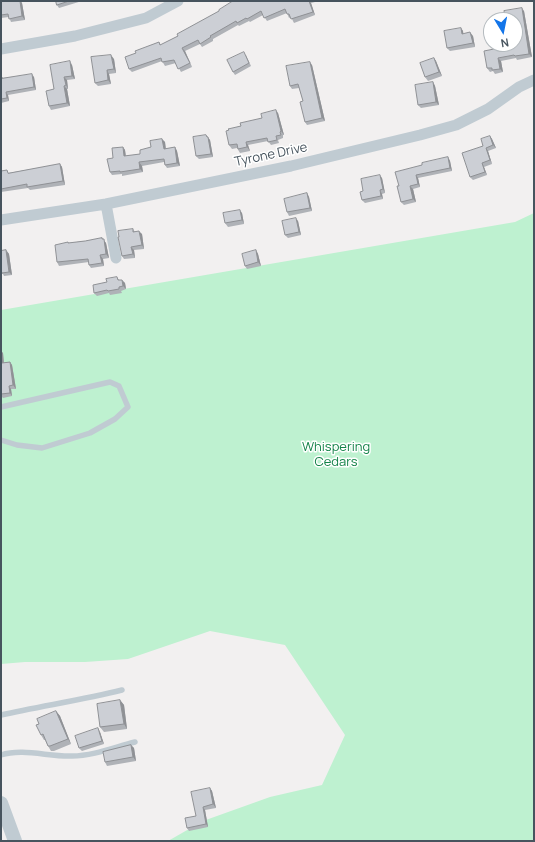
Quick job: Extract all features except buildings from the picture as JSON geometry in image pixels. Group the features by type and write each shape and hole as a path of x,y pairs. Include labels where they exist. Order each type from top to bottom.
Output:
{"street":[{"path":"1,49 75,36 146,18 178,1"},
{"name":"Tyrone Drive","path":"1,220 106,204 291,166 420,135 456,125 488,109 519,87 534,80"},
{"path":"106,204 116,258"},
{"path":"1,803 4,820 15,841"}],"lane":[{"path":"1,407 110,382 119,386 128,407 115,419 90,433 42,448 17,445 1,440"},
{"path":"1,715 122,690"},
{"path":"1,755 17,752 72,756 89,754 135,742"}],"green space":[{"name":"Whispering Cedars","path":"534,213 534,841 168,841 203,821 270,797 322,785 345,735 285,645 210,631 128,659 85,662 25,662 1,664 1,310 515,222"}]}
